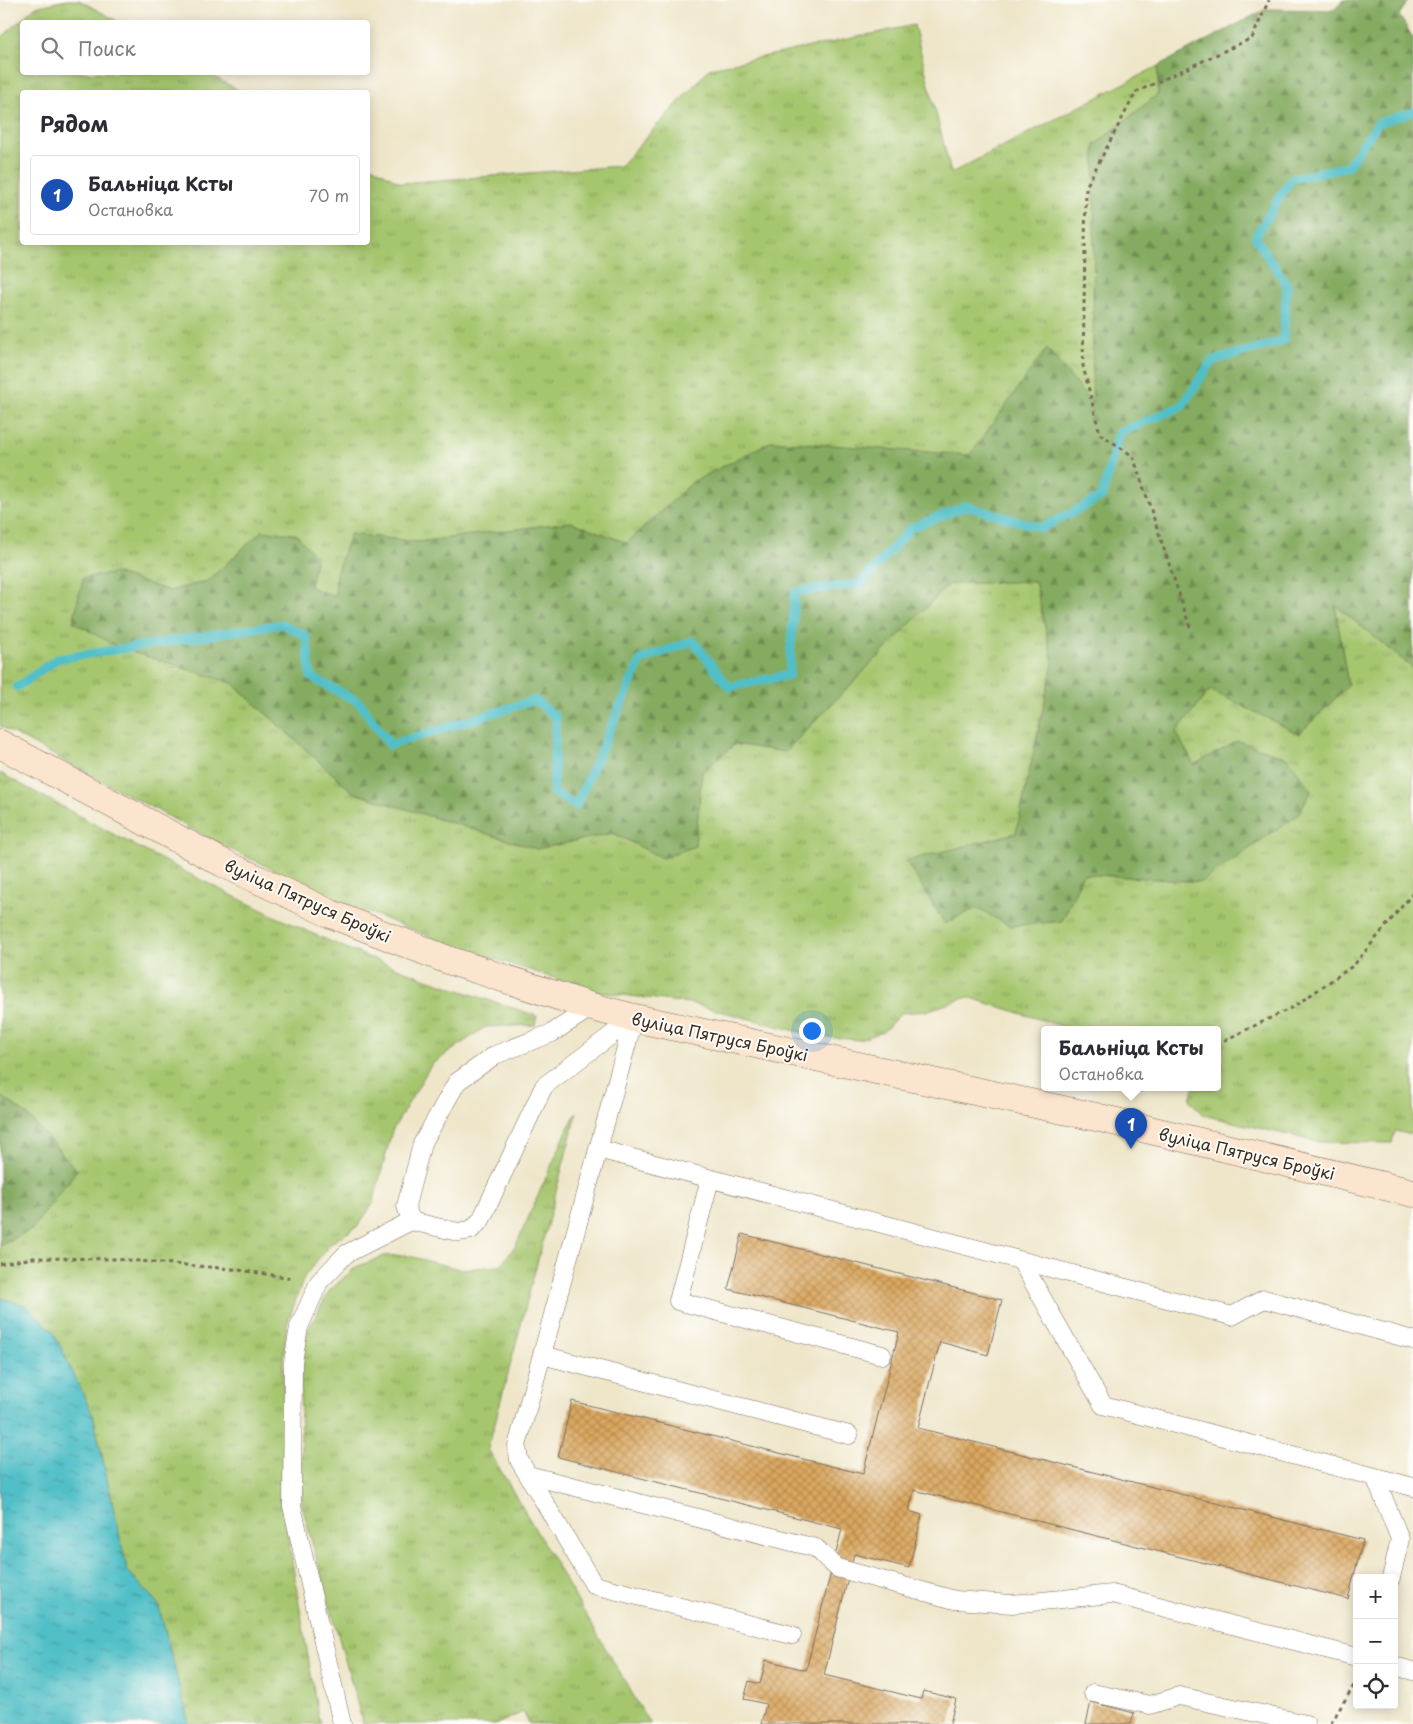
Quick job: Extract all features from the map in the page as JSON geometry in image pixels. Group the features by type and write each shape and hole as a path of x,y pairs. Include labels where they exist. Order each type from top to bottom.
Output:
{"main road":[{"name":"вуліца Пятруся Броўкі","path":"0,744 60,778 223,863 331,914 448,960 592,1007 634,1018 1096,1118 1413,1193"}],"lane":[{"path":"411,1221 406,1206 422,1144 457,1082 495,1055 552,1033 592,1007"},
{"path":"634,1018 517,1446 519,1460 594,1585 792,1635"},
{"path":"342,1724 292,1506 293,1362 299,1327 319,1282 346,1254 411,1221 458,1232 471,1230 481,1220 544,1086 634,1018"},
{"path":"598,1149 1232,1316 1264,1299 1413,1340"},
{"path":"710,1179 678,1301 882,1356"},
{"path":"1021,1261 1103,1405 1413,1487"},
{"path":"542,1356 849,1434"},
{"path":"528,1475 816,1548 837,1568 955,1600 1012,1604 1112,1594 1353,1656"},
{"path":"1375,1477 1400,1539 1391,1574"},
{"path":"1398,1667 1413,1671"},
{"path":"1093,1693 1150,1706 1179,1696 1306,1724"}],"path":[{"path":"1190,627 1133,456 1100,434 1083,366 1086,187 1136,92 1252,38 1269,0"},
{"path":"1221,1042 1292,1007 1354,965 1413,893"},
{"path":"0,1264 33,1258 115,1259 232,1269 319,1282"},
{"path":"1331,1724 1353,1688"}],"green space":[{"path":"67,0 79,0 115,20 21,20 35,7"},
{"path":"1343,0 1409,0 1399,15 1413,38 1413,668 1335,605 1348,686 1299,734 1210,690 1176,732 1194,765 1238,741 1288,758 1311,791 1298,815 1201,882 1083,874 1062,921 1011,926 976,908 945,924 906,861 1016,833 1053,663 1035,581 949,584 785,752 735,744 702,772 695,846 662,858 613,833 537,849 354,793 232,683 120,648 73,622 83,578 115,573 169,591 208,581 262,531 296,534 316,557 310,587 335,597 336,574 350,534 418,542 571,522 627,543 693,482 772,441 970,455 1047,348 1092,404 1095,145 1158,94 1158,66 1266,9 1334,10"},
{"path":"20,21 20,75 211,75 238,90 20,90 20,245 370,245 370,165 401,183 620,166 710,68 914,25 951,173 1158,66 1158,94 1095,145 1093,404 970,456 772,441 693,482 627,543 571,522 418,542 351,534 336,573 335,597 310,587 262,531 208,581 169,591 115,573 120,648 232,683 354,793 537,849 613,833 662,858 695,846 701,772 735,744 785,752 949,584 1035,581 1053,663 1016,833 906,861 976,908 1011,926 1062,921 1083,874 1201,882 1238,741 1194,765 1176,732 1211,689 1348,686 1335,605 1413,668 1413,1135 1395,1131 1392,1143 1318,1142 1203,1115 1190,1100 1192,1091 1221,1091 1221,1026 1061,1026 968,997 926,1011 901,1013 883,1032 859,1040 815,1036 689,1003 597,992 454,946 337,900 230,849 0,726 0,39"},
{"path":"0,773 199,879 320,937 400,969 537,1016 535,1025 485,1027 431,1065 392,1131 373,1203 358,1226 331,1243 304,1277 287,1324 283,1361 283,1507 318,1716 321,1724 189,1724 158,1604 127,1570 93,1415 25,1305 0,1298 0,1245 32,1229 27,1115 0,1095"},
{"path":"0,1095 27,1115 77,1170 32,1229 0,1245"},
{"path":"577,1112 488,1449 650,1724 529,1724 523,1712 497,1724 363,1724 302,1506 300,1362 308,1330 330,1290 356,1267 384,1256 405,1255 459,1269 500,1266 516,1245"}],"water":[{"path":"0,1298 25,1305 53,1331 93,1415 127,1570 158,1604 189,1724 2,1724 0,1718"}],"building":[{"path":"742,1234 1002,1300 988,1355 940,1342 918,1428 1363,1540 1348,1599 914,1490 909,1511 922,1515 909,1568 854,1554 824,1675 921,1699 923,1691 956,1699 950,1724 761,1724 766,1704 744,1699 749,1681 760,1684 766,1660 806,1670 842,1529 558,1457 572,1401 863,1474 899,1332 728,1289"},
{"path":"1091,1702 1134,1713 1131,1724 1086,1724"}],"waterway":[{"path":"17,687 57,659 282,624 306,636 311,677 359,702 390,745 535,700 556,717 553,792 576,806 641,660 693,641 729,687 789,675 795,592 860,584 911,528 966,506 1042,528 1102,497 1119,433 1182,406 1212,361 1283,341 1287,285 1255,237 1291,179 1348,166 1378,123 1413,112"}],"place":[{"name":"Бальніца Ксты","path":"1131,1149"}]}
